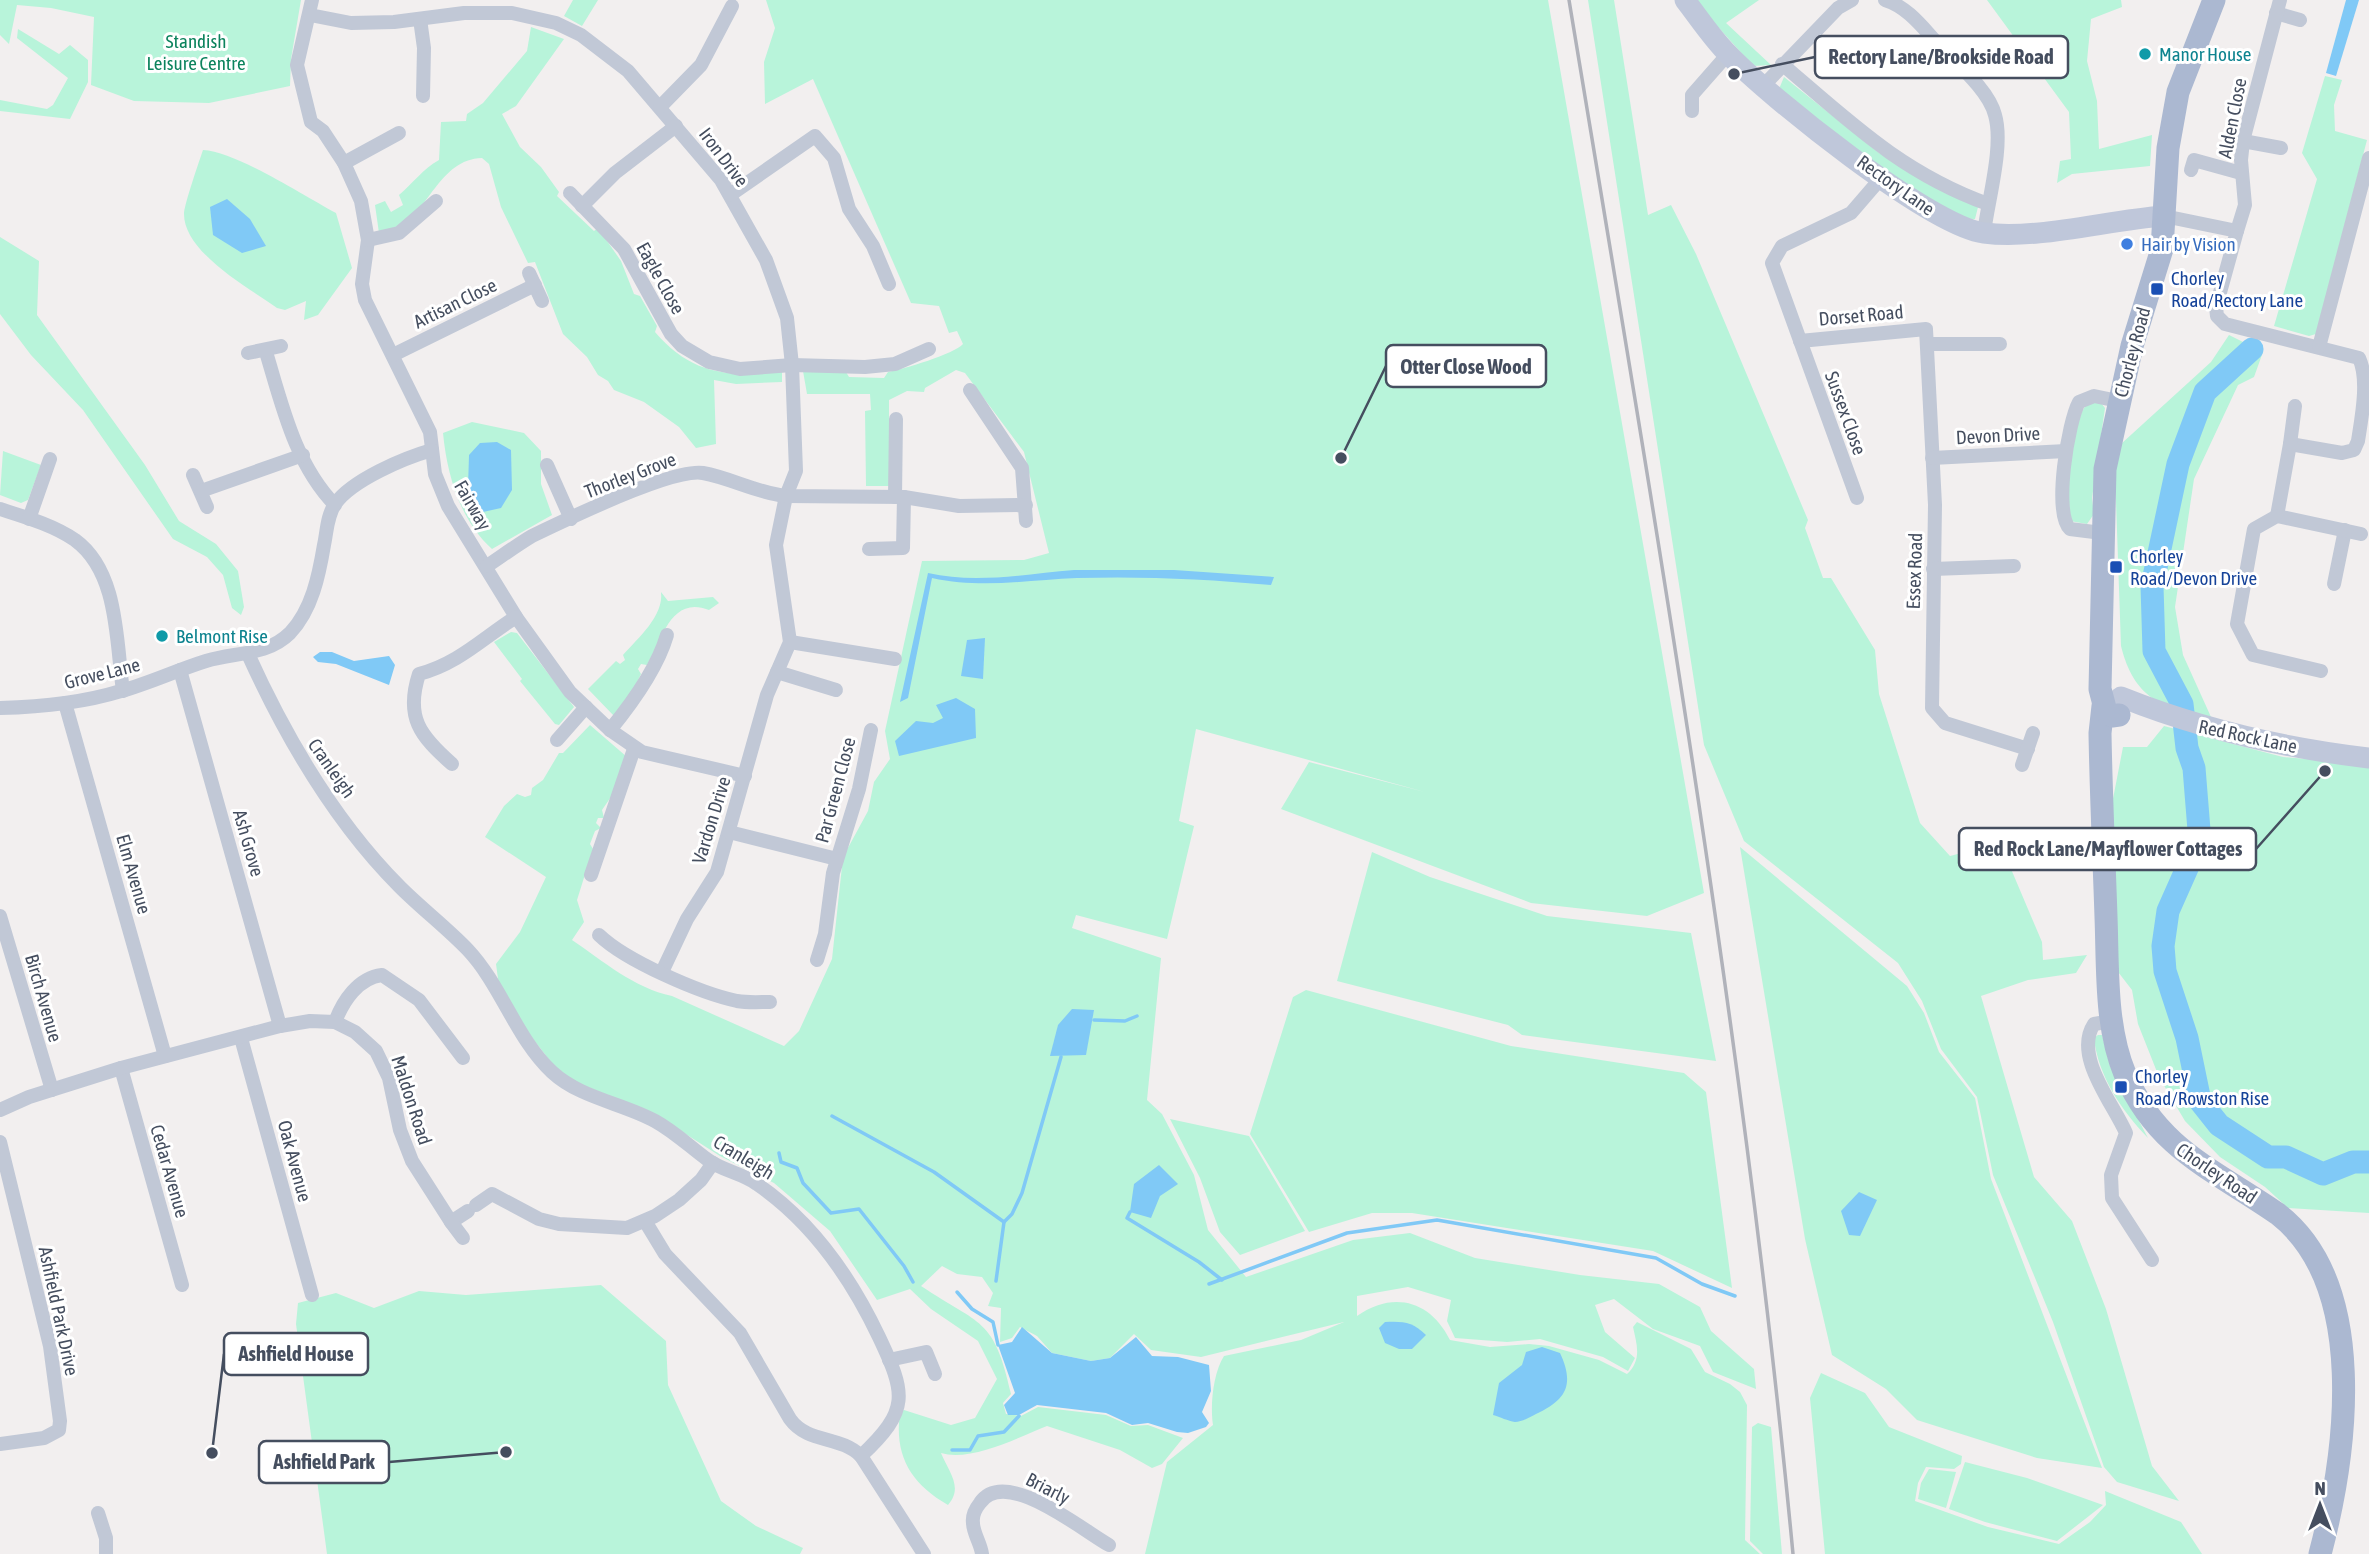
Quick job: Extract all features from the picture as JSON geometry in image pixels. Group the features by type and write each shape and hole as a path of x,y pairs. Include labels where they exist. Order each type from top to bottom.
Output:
{"main road":[{"name":"Rectory Lane","path":"1685,0 1728,54 1763,86 1882,177 1952,223 1984,233 2008,234 2164,216"},
{"name":"Chorley Road","path":"2214,0 2178,92 2167,158 2162,249 2118,401 2105,469 2102,533 2103,630 2114,705 2100,733 2112,1021 2125,1073 2153,1124 2205,1170 2278,1214 2296,1228 2318,1258 2337,1293 2344,1334 2346,1414 2333,1502 2320,1554"},
{"name":"Red Rock Lane","path":"2114,705 2283,745 2369,758"}],"street":[{"path":"1763,86 1838,8 1852,0"},
{"path":"1885,0 1901,6 1980,91 1995,113 1998,134 1984,233"},
{"path":"660,107 701,65 732,6"},
{"name":"Iron Drive","path":"311,7 351,23 420,19 442,8 512,13 556,23 581,35 614,59 660,107 730,195 766,260 787,318 792,365 796,471 786,496"},
{"name":"Fairway","path":"311,7 297,65 302,94 311,122 323,131 344,163 361,201 368,240 362,284 365,300 430,432 440,488 516,617 570,692 610,730 634,749 745,776"},
{"path":"2278,7 2300,20"},
{"name":"Alden Close","path":"2278,7 2244,141 2241,173 2245,205 2216,307 2217,316 2225,324 2319,347"},
{"path":"420,19 424,48 423,96"},
{"path":"1692,110 1686,92 1728,54"},
{"name":"Rectory Lane","path":"1782,64 1899,160 1936,184 1987,204"},
{"path":"582,206 615,173 676,126"},
{"path":"344,163 398,134"},
{"path":"730,195 815,136 834,158 849,209 873,246 889,284"},
{"path":"2244,141 2281,148"},
{"path":"2290,444 2342,453 2354,450 2358,441 2367,378 2366,367 2359,358 2319,347 2369,158"},
{"path":"2191,170 2194,160 2241,173"},
{"name":"Sussex Close","path":"1857,498 1773,269 1774,256 1782,246 1851,213 1882,177"},
{"name":"Eagle Close","path":"570,193 624,249 662,323 682,346 709,362 740,369 792,365 865,367 895,364 929,349"},
{"path":"368,240 399,233 436,201"},
{"path":"2164,216 2237,231"},
{"name":"Artisan Close","path":"393,355 532,279 542,301"},
{"name":"Dorset Road","path":"1800,341 1926,329"},
{"name":"Essex Road","path":"1926,329 1932,458 1931,688 1935,714 1945,723 2028,749"},
{"path":"1927,344 2000,344"},
{"path":"248,353 266,352 281,346"},
{"path":"266,352 287,424 310,476 335,505 352,488 413,456 432,450"},
{"name":"Thorley Grove","path":"487,566 530,537 685,473 702,472 769,494 786,496 900,497 1026,513 1022,468 970,390"},
{"name":"Devon Drive","path":"2102,533 2076,530 2065,524 2062,512 2066,451 2079,402 2094,396 2118,401"},
{"path":"2277,516 2295,407"},
{"path":"869,549 903,548 896,419"},
{"name":"Devon Drive","path":"1932,458 2066,451"},
{"path":"201,491 303,455"},
{"path":"29,519 50,459"},
{"name":"Thorley Grove","path":"547,466 570,519"},
{"path":"193,475 207,508"},
{"name":"Vardon Drive","path":"662,972 687,919 717,872 767,695 790,642 788,611 776,545 786,496"},
{"name":"Grove Lane","path":"0,708 65,703 123,691 210,660 248,654 284,638 304,612 320,573 328,519 335,505"},
{"path":"0,509 74,539 96,562 110,600 123,691"},
{"path":"2321,671 2253,655 2236,624 2254,528 2277,516 2361,534"},
{"path":"2334,584 2345,530"},
{"path":"1933,569 2014,566"},
{"path":"453,764 434,748 414,720 412,698 419,674 461,658 480,639 516,617"},
{"path":"610,730 631,705 664,647 667,635"},
{"path":"790,642 895,659"},
{"name":"Cranleigh","path":"248,654 286,734 320,787 398,885 468,950 553,1073 576,1088 655,1121 713,1163 764,1188 822,1246 856,1293 899,1384 900,1400 889,1428 861,1456"},
{"name":"Ash Grove","path":"180,670 280,1026"},
{"path":"777,672 836,690"},
{"name":"Elm Avenue","path":"65,703 165,1056"},
{"path":"557,740 586,706"},
{"name":"Par Green Close","path":"817,960 837,859 859,789 871,730"},
{"path":"2022,765 2033,733"},
{"path":"591,874 634,749"},
{"name":"Par Green Close","path":"729,832 837,859"},
{"name":"Birch Avenue","path":"0,916 51,1090"},
{"path":"599,936 614,950 713,994 740,1001 770,1002"},
{"path":"0,1110 17,1101 165,1056 280,1026 310,1021 335,1021 344,999 373,976 382,975 419,1000 463,1058"},
{"name":"Maldon Road","path":"335,1021 355,1032 376,1051 389,1078 400,1130 412,1161 463,1238"},
{"path":"2112,1021 2094,1024 2087,1035 2088,1052 2126,1133 2110,1188 2112,1198 2154,1262"},
{"name":"Oak Avenue","path":"242,1038 312,1295"},
{"name":"Cedar Avenue","path":"121,1068 181,1285"},
{"name":"Ashfield Park Drive","path":"0,1142 50,1346 60,1421 59,1430 51,1436 0,1444"},
{"path":"452,1222 472,1208 488,1189 519,1211 559,1224 613,1229 646,1221 687,1194 713,1163"},
{"path":"646,1221 665,1254 740,1333 794,1425 808,1435 846,1446 861,1456 924,1554"},
{"path":"889,1360 926,1352 935,1374"},
{"name":"Briarly","path":"982,1554 972,1523 975,1509 983,1498 995,1491 1009,1490 1026,1495 1089,1541 1108,1545"},
{"path":"98,1513 106,1538 106,1554"}],"green space":[{"name":"Standish Leisure Centre","path":"0,0 301,0 291,59 290,86 209,103 134,101 91,85 94,17 51,8 17,5 9,44 0,35"},
{"path":"573,0 598,0 582,26 564,16"},
{"path":"766,0 1548,0 1704,893 1647,916 1531,903 1281,809 1309,762 1425,792 1196,729 1179,821 1194,826 1167,939 1076,915 1072,928 1161,958 1147,1100 1162,1114 1194,1175 1208,1230 1246,1277 1353,1240 1410,1233 1475,1258 1580,1275 1659,1284 1700,1307 1711,1331 1754,1369 1756,1389 1713,1372 1700,1346 1653,1329 1614,1299 1595,1305 1605,1332 1635,1358 1628,1371 1603,1357 1540,1339 1507,1342 1455,1338 1447,1321 1451,1300 1408,1287 1357,1296 1357,1316 1384,1304 1410,1304 1432,1316 1450,1340 1490,1347 1529,1344 1549,1346 1599,1360 1627,1374 1637,1358 1633,1327 1637,1322 1691,1349 1705,1372 1730,1384 1740,1392 1747,1405 1745,1540 1760,1554 1145,1554 1167,1462 1213,1425 1213,1390 1224,1356 1301,1340 1344,1322 1201,1357 1151,1350 1134,1334 1110,1358 1091,1361 1052,1353 1037,1336 1020,1327 1012,1338 1000,1342 1001,1308 988,1306 993,1293 982,1277 957,1274 942,1266 921,1286 971,1317 991,1337 1005,1369 1011,1394 1003,1403 1006,1414 1021,1416 1038,1407 1106,1415 1131,1426 1148,1425 1183,1438 1162,1464 1152,1468 1120,1450 1047,1426 980,1451 953,1455 941,1453 955,1485 953,1498 948,1505 924,1487 908,1466 900,1442 900,1412 904,1410 951,1425 975,1418 997,1379 978,1341 931,1309 910,1289 877,1300 830,1231 774,1183 720,1156 656,1115 573,1081 554,1066 523,1026 499,986 496,964 520,932 546,877 485,837 504,806 517,794 525,797 531,795 532,788 543,780 559,753 563,753 590,725 627,757 615,791 602,810 604,818 598,818 596,823 601,828 595,831 590,844 593,849 577,900 584,922 572,940 619,973 645,987 672,996 784,1046 799,1031 832,959 843,857 868,811 874,782 890,759 885,731 922,561 1024,560 1049,553 1024,452 965,373 956,370 925,388 924,392 907,391 889,400 889,486 866,486 865,411 871,410 870,394 807,394 803,371 846,372 849,377 884,378 888,372 940,356 963,344 957,331 949,333 939,306 911,303 813,79 765,104 764,62 775,28"},
{"path":"1588,0 1614,0 1648,215 1671,205 1696,254 1808,520 1805,528 1823,578 1831,578 1875,650 1879,694 1920,823 1950,856 2000,843 2042,942 2043,960 2087,955 2076,973 2028,980 1981,996 2034,1177 2072,1221 2106,1309 2152,1466 2179,1501 2117,1482 2104,1467 2053,1322 1993,1175 1977,1097 1941,1049 1922,1001 1898,963 1744,841 1704,745"},
{"path":"1685,0 1759,0 1726,23 1771,65 1753,66 1719,28 1711,32"},
{"path":"1987,0 2121,0 2122,7 2091,19 2087,61 2097,101 2099,149 2152,135 2150,166 2072,174 2057,183 2060,161 2071,159 2069,112"},
{"path":"531,27 564,39 516,106 502,114 520,147 541,167 559,192 557,196 594,231 598,228 621,261 634,294 640,296 657,326 655,332 669,346 697,365 712,370 745,374 782,372 782,382 736,384 714,380 716,444 696,448 679,427 644,402 614,390 608,381 598,375 587,357 563,334 535,262 528,263 501,207 489,164 482,158 455,167 406,222 393,231 379,233 375,205 385,201 391,212 403,205 399,195 439,160 441,122 466,121 467,114 483,103 527,51"},
{"path":"18,29 59,54 70,45 88,60 88,82 70,119 0,111 0,100 47,109 53,105 68,78 17,38"},
{"path":"2325,76 2342,80 2334,105 2335,131 2367,140 2316,334 2309,336 2274,326 2317,179 2302,153"},
{"path":"1784,77 1879,153 1978,207 1975,219 1958,215 1906,186 1846,142 1779,89"},
{"path":"203,150 252,166 336,213 352,268 318,315 304,320 306,301 285,310 277,308 220,268 194,241 184,213"},
{"path":"0,237 39,261 37,315 145,465 179,521 216,544 238,571 244,607 241,615 232,608 223,575 207,557 173,539 83,410 31,355 0,314"},
{"path":"2229,335 2263,352 2254,377 2238,385 2194,479 2175,607 2183,655 2211,717 2179,710 2153,698 2143,690 2127,664 2121,646 2115,473 2121,444 2211,362"},
{"path":"2089,401 2101,403 2105,408 2092,498 2094,514 2087,524 2070,521 2069,475 2076,427"},
{"path":"472,422 524,433 541,451 541,484 552,515 492,549 471,525 463,511 452,481 445,449 443,433"},
{"path":"3,451 41,465 28,500 21,503 0,495"},
{"path":"661,592 668,601 713,597 719,603 709,610 696,607 676,614 647,665 641,664 638,669 641,674 627,703 615,717 588,689 616,661 620,664 625,660 623,655 654,618 661,601"},
{"path":"511,632 517,633 574,707 559,725 555,724 520,681 522,679 494,642"},
{"path":"2164,726 2283,757 2369,764 2369,1213 2288,1208 2265,1187 2220,1157 2185,1121 2159,1077 2138,1024 2132,990 2115,968 2112,804 2123,747 2147,747"},
{"path":"1740,847 1907,986 1924,1013 1939,1052 1975,1098 1991,1179 2102,1468 2037,1458 1917,1420 1886,1389 1832,1355 1805,1239"},
{"path":"1372,852 1430,877 1547,916 1691,933 1716,1061 1522,1035 1508,1025 1337,981"},
{"path":"1306,990 1511,1046 1684,1073 1706,1092 1732,1288 1653,1251 1412,1213 1372,1213 1309,1232 1250,1134 1293,997"},
{"path":"2102,1035 2110,1066 2148,1138 2121,1105 2106,1079 2096,1052 2094,1038"},
{"path":"1170,1119 1249,1136 1305,1231 1240,1255 1220,1232 1200,1178"},
{"path":"601,1285 666,1341 668,1385 721,1501 756,1526 803,1548 800,1554 327,1554 296,1324 298,1303 336,1293 374,1308 419,1291 466,1295"},
{"path":"1821,1373 1865,1393 1889,1427 1962,1456 1961,1464 1954,1469 1926,1467 1918,1483 1915,1501 1988,1527 2059,1544 2090,1522 2106,1505 2105,1491 2181,1522 2202,1554 1825,1554 1810,1398"},
{"path":"1758,1423 1771,1427 1782,1554 1763,1554 1750,1541 1752,1427"},
{"path":"1965,1462 2027,1478 2103,1505 2057,1541 1985,1522 1949,1509"},
{"path":"1929,1469 1956,1472 1946,1508 1918,1499 1921,1483"}],"water":[{"path":"2346,0 2359,0 2336,76 2326,73"},
{"path":"227,199 250,219 266,246 242,253 213,235 210,207"},
{"path":"497,442 511,450 512,490 501,508 483,512 468,487 469,455 480,443"},
{"path":"1074,570 1174,570 1274,577 1271,585 1150,578 969,583 932,578 908,698 900,702 928,573 982,578"},
{"path":"985,638 983,679 961,676 967,640"},
{"path":"320,652 332,652 354,661 389,656 395,665 389,685 336,664 318,662 313,657"},
{"path":"956,698 975,709 976,738 899,756 895,741 916,721 933,723 943,718 936,705"},
{"path":"1072,1009 1094,1010 1086,1055 1050,1056 1058,1025"},
{"path":"1159,1165 1178,1184 1160,1196 1151,1218 1130,1212 1134,1184"},
{"path":"1859,1192 1877,1200 1860,1236 1849,1235 1841,1211"},
{"path":"1385,1322 1407,1323 1426,1335 1412,1349 1399,1349 1385,1343 1379,1328"},
{"path":"1022,1327 1052,1353 1091,1361 1110,1358 1136,1337 1152,1356 1178,1357 1209,1365 1211,1391 1202,1412 1209,1423 1206,1427 1188,1433 1177,1432 1148,1423 1132,1425 1106,1413 1037,1405 1019,1415 1008,1415 1004,1405 1015,1393 998,1345 1012,1342"},
{"path":"1542,1347 1560,1353 1565,1364 1567,1383 1561,1397 1546,1409 1520,1421 1493,1415 1499,1383 1522,1365 1526,1352"}],"waterway":[{"path":"2252,349 2205,392 2178,464 2152,586 2154,651 2182,704 2187,748 2194,768 2199,830 2192,857 2168,911 2163,946 2165,971 2187,1038 2200,1101 2219,1125 2268,1157 2286,1157 2323,1174 2353,1162 2369,1162"},
{"path":"1094,1020 1125,1021 1137,1016"},
{"path":"1004,1222 1012,1214 1022,1193 1061,1057"},
{"path":"832,1116 934,1172 1004,1222 996,1281"},
{"path":"779,1153 781,1162 797,1168 803,1183 831,1213 859,1209 904,1266 913,1282"},
{"path":"1130,1212 1127,1218 1199,1262 1222,1280"},
{"path":"1209,1284 1347,1233 1437,1220 1656,1258 1702,1284 1735,1296"},
{"path":"957,1292 972,1309 993,1322 998,1345"},
{"path":"952,1450 970,1450 978,1436 1004,1432 1019,1416"}],"railway":[{"path":"1569,0 1664,581 1723,970 1773,1359 1793,1554"}],"place":[{"name":"Manor House","path":"2145,54"},
{"name":"Rectory Lane/Brookside Road","path":"1734,74"},
{"name":"Hair by Vision","path":"2127,244"},
{"name":"Chorley Road/Rectory Lane","path":"2157,289"},
{"name":"Otter Close Wood","path":"1341,458"},
{"name":"Chorley Road/Devon Drive","path":"2116,567"},
{"name":"Belmont Rise","path":"162,636"},
{"name":"Red Rock Lane/Mayflower Cottages","path":"2325,771"},
{"name":"Chorley Road/Rowston Rise","path":"2121,1087"},
{"name":"Ashfield Park","path":"506,1452"},
{"name":"Ashfield House","path":"212,1453"}]}
